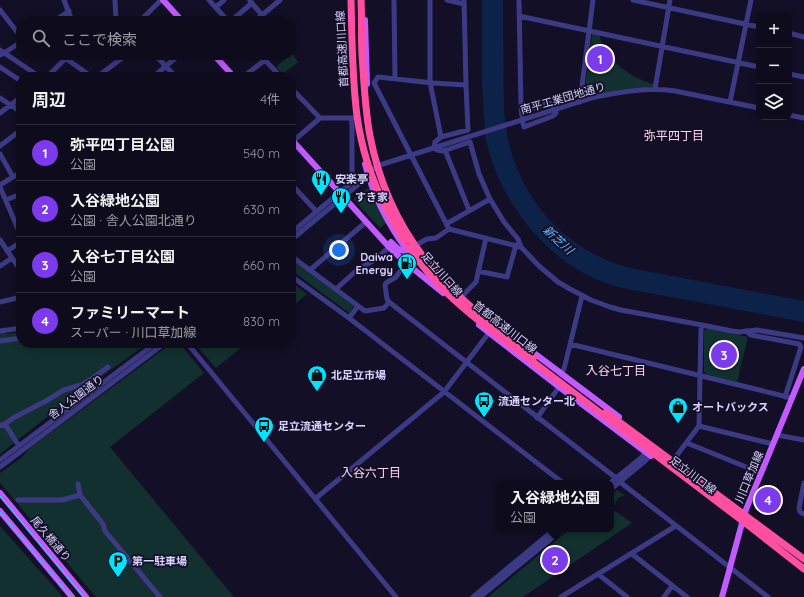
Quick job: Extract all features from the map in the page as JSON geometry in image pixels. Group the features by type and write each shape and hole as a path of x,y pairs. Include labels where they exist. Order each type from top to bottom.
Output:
{"highway":[{"name":"首都高速川口線","path":"349,0 357,116 360,133 378,192 411,251 444,290 483,324 744,522 804,571"},
{"name":"首都高速川口線","path":"363,0 362,53 365,98 370,136 375,158 384,187 393,208 403,227 430,266 452,289 486,320 563,380 804,559"}],"main road":[{"path":"162,0 177,16"},
{"name":"足立川口線","path":"349,0 352,118 367,173 374,190 395,232 407,250 444,294 489,333 559,388 804,571"},
{"name":"足立川口線","path":"363,0 367,82 372,131 380,165 395,206 405,225 418,244 447,280 496,324 804,556"},
{"path":"219,60 229,72"},
{"path":"296,145 389,247 444,294"},
{"path":"342,195 398,249 403,251 418,244"},
{"name":"川口草加線","path":"722,597 745,512 804,368"},
{"name":"尾久橋通り","path":"0,494 86,597"},
{"name":"尾久橋通り","path":"0,511 72,597"}],"street":[{"path":"64,0 70,16"},
{"path":"115,0 116,16"},
{"path":"145,16 162,0"},
{"path":"209,0 225,16"},
{"path":"216,7 224,0"},
{"path":"235,16 251,1 262,15 280,0"},
{"path":"394,0 395,78"},
{"path":"430,0 430,82 441,137"},
{"path":"434,147 435,142 441,137 468,130 464,2 446,0"},
{"path":"519,0 522,114 550,103 554,106 556,113 553,116 524,125"},
{"path":"580,102 593,0"},
{"path":"633,0 756,26"},
{"path":"655,89 670,0"},
{"path":"730,102 751,0"},
{"path":"0,10 16,31"},
{"path":"62,16 69,11"},
{"path":"519,16 756,66"},
{"path":"792,34 804,37"},
{"path":"1,52 16,44"},
{"path":"1,52 32,72"},
{"path":"51,72 62,60"},
{"path":"70,60 86,72"},
{"path":"103,72 117,60"},
{"path":"160,60 171,72"},
{"path":"159,72 173,60"},
{"path":"249,72 265,60 276,72"},
{"path":"0,66 16,77"},
{"path":"792,75 804,77"},
{"path":"466,85 395,78 378,78 374,83 448,226 518,246 548,274 570,289 582,296 610,307 732,331 739,332 756,330 804,338"},
{"name":"南平工業団地通り","path":"434,147 591,98 615,93 655,89 675,91 756,107"},
{"path":"296,93 320,118"},
{"path":"0,98 16,109"},
{"path":"0,113 16,101"},
{"path":"792,116 804,118"},
{"path":"296,138 320,118 352,118 352,173 357,178"},
{"path":"0,146 16,134"},
{"path":"434,147 437,150 443,151 470,142 479,174 490,199 504,222 518,239 518,246 507,277 478,271"},
{"path":"296,236 342,195 357,178 380,165 434,147"},
{"path":"446,150 469,210"},
{"path":"0,154 14,176 0,186 16,224"},
{"path":"296,229 317,212 360,183 367,173"},
{"path":"296,189 317,212"},
{"path":"6,200 16,196"},
{"path":"418,244 427,239 436,238 448,226 469,210 490,199"},
{"path":"310,270 366,222"},
{"path":"463,295 476,282 486,238"},
{"path":"0,240 16,264"},
{"path":"7,251 16,245"},
{"path":"336,289 357,270 376,259 389,247"},
{"path":"0,266 12,258"},
{"path":"296,260 365,311 384,308 389,302"},
{"path":"406,263 396,277 385,285 387,300 389,302 768,597"},
{"path":"296,280 349,318 559,480"},
{"path":"561,373 564,369 582,296"},
{"path":"0,302 16,298"},
{"path":"349,318 358,306"},
{"path":"315,499 444,392 496,324"},
{"path":"674,459 699,426 702,324"},
{"path":"0,330 16,328"},
{"path":"746,331 751,335 799,344 801,346 785,397"},
{"path":"0,341 16,339"},
{"path":"570,344 792,398"},
{"name":"舎人公園通り","path":"0,460 149,348"},
{"name":"舎人公園通り","path":"0,467 158,348"},
{"path":"190,348 396,597"},
{"path":"18,443 3,425 64,390 90,380 106,368 109,374"},
{"path":"538,418 559,388"},
{"path":"699,426 773,444"},
{"path":"777,435 804,440"},
{"path":"687,443 761,474"},
{"path":"614,485 641,458 648,454 650,447 655,444"},
{"path":"614,482 618,480"},
{"path":"804,483 799,508 800,512 804,514"},
{"path":"78,484 80,495 103,524 105,531 160,597"},
{"path":"18,500 62,500 80,495"},
{"path":"561,597 632,554 675,525"},
{"path":"473,597 551,532"},
{"path":"480,597 559,532"},
{"path":"632,554 687,597"},
{"path":"598,574 627,597"},
{"path":"664,597 672,586"}],"green space":[{"path":"592,34 599,35 613,60 635,77 653,84 653,87 634,88 593,95 588,93 585,89"},
{"path":"296,59 298,62 286,72 281,72 276,67 284,60"},
{"path":"368,188 370,189 386,223 380,228 353,199"},
{"path":"296,262 354,306 349,313 296,274"},
{"path":"296,286 307,294 296,303"},
{"path":"708,328 748,337 737,382 706,374 704,372 704,331"},
{"path":"0,333 16,333 16,348 141,348 70,399 0,454"},
{"path":"165,348 183,348 204,373 110,447 234,597 96,597 0,483 0,473 22,457 30,448"},
{"path":"198,348 241,348 216,368"},
{"path":"617,490 625,495 618,498 614,505 614,492"},
{"path":"614,510 632,523 523,597 488,597 566,532 614,532"},
{"path":"0,526 63,597 0,597"}],"water":[{"name":"新芝川","path":"482,0 503,0 504,107 510,149 523,182 533,199 560,230 576,243 593,253 611,262 630,268 804,301 804,322 613,286 578,270 541,241 512,204 492,162 485,136 482,82"}],"tram line":[{"path":"0,496 84,597"},
{"path":"0,512 71,597"}],"place":[{"name":"弥平四丁目公園","path":"600,59"},
{"name":"安楽亭","path":"321,196"},
{"name":"すき家","path":"341,214"},
{"name":"Daiwa Energy","path":"407,280"},
{"name":"入谷七丁目公園","path":"724,355"},
{"name":"北足立市場","path":"317,392"},
{"name":"流通センター北","path":"484,418"},
{"name":"オートバックス","path":"678,424"},
{"name":"足立流通センター","path":"264,443"},
{"name":"ファミリーマート","path":"768,500"},
{"name":"入谷緑地公園","path":"555,560"},
{"name":"第一駐車場","path":"118,578"}],"district":[{"name":"弥平四丁目","path":"674,136"},
{"name":"入谷七丁目","path":"616,371"},
{"name":"入谷六丁目","path":"371,473"}]}
